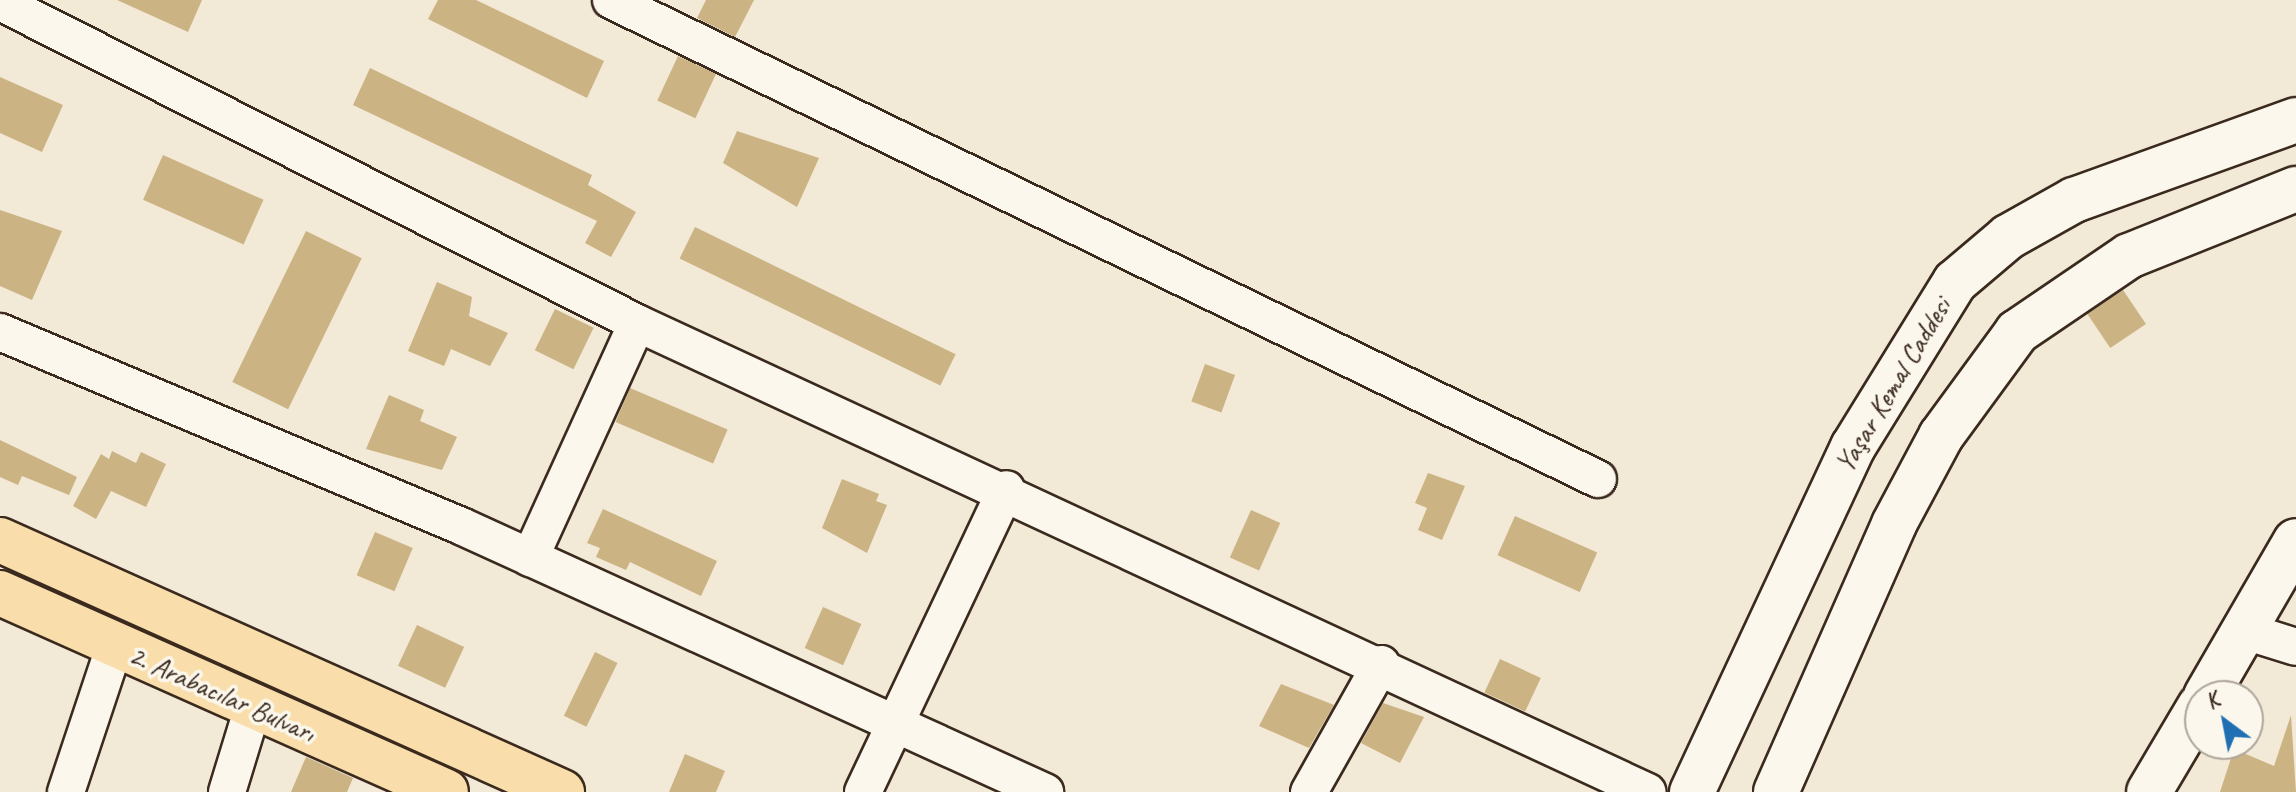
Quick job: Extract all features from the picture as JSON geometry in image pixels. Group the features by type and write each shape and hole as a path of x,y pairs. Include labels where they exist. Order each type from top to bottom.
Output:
{"main road":[{"name":"Yaşar Kemal Caddesi","path":"1692,792 1853,447 1955,282 2008,237 2074,200 2296,120"},
{"path":"1776,792 1894,524 1941,436 2017,332 2129,256 2296,189"},
{"path":"0,540 562,792"},
{"path":"2216,680 2296,541"},
{"name":"2. Arabacılar Bulvarı","path":"0,593 426,788"},
{"path":"2151,791 2184,734"}],"street":[{"path":"611,0 1598,479"},
{"path":"0,2 637,323 1006,489 1648,792"},
{"path":"530,558 637,323"},
{"path":"0,332 530,558 1045,792"},
{"path":"863,792 1006,489"},
{"path":"2245,631 2296,647"},
{"path":"66,792 115,645"},
{"path":"1309,792 1381,664"},
{"path":"227,792 252,710"}],"building":[{"path":"117,0 202,0 188,32"},
{"path":"438,0 476,0 604,61 587,98 428,19"},
{"path":"706,0 754,0 735,37 697,18"},
{"path":"678,56 716,74 695,118 657,100"},
{"path":"370,68 592,175 588,185 636,212 611,257 585,243 597,221 353,105"},
{"path":"0,77 63,105 42,152 0,133"},
{"path":"737,131 819,158 797,207 723,163"},
{"path":"163,155 263,200 244,245 143,200"},
{"path":"0,210 62,231 32,300 0,286"},
{"path":"695,227 956,354 940,386 680,258"},
{"path":"306,231 362,258 288,409 232,382"},
{"path":"437,282 472,297 469,316 508,333 490,366 451,349 444,366 408,351"},
{"path":"2123,290 2146,324 2110,348 2087,314"},
{"path":"555,309 594,328 573,369 535,350"},
{"path":"1205,364 1235,375 1221,413 1191,402"},
{"path":"630,388 728,429 713,463 616,422"},
{"path":"389,395 424,410 420,421 457,437 442,470 366,449"},
{"path":"0,440 77,477 69,495 22,476 18,485 0,477"},
{"path":"112,451 136,463 141,452 166,464 146,507 111,491 96,519 73,506 101,454 109,459"},
{"path":"1428,473 1465,486 1442,540 1418,530 1427,508 1415,503"},
{"path":"842,479 879,494 876,501 887,505 867,553 822,528"},
{"path":"603,509 717,561 701,596 630,562 626,570 596,557 600,548 587,543"},
{"path":"1251,510 1280,523 1259,571 1230,558"},
{"path":"1515,516 1597,553 1580,592 1498,555"},
{"path":"375,532 413,548 394,591 357,575"},
{"path":"823,607 861,624 843,665 805,648"},
{"path":"417,625 464,647 445,688 398,666"},
{"path":"595,652 617,663 586,727 564,716"},
{"path":"1500,659 1541,678 1525,712 1484,693"},
{"path":"1281,684 1334,705 1309,748 1259,726"},
{"path":"1383,703 1424,717 1400,763 1361,743"},
{"path":"2291,715 2296,792 2220,792 2230,760 2260,760 2274,766"},
{"path":"685,754 725,771 716,792 669,792"},
{"path":"306,757 353,778 347,792 291,792"}]}
